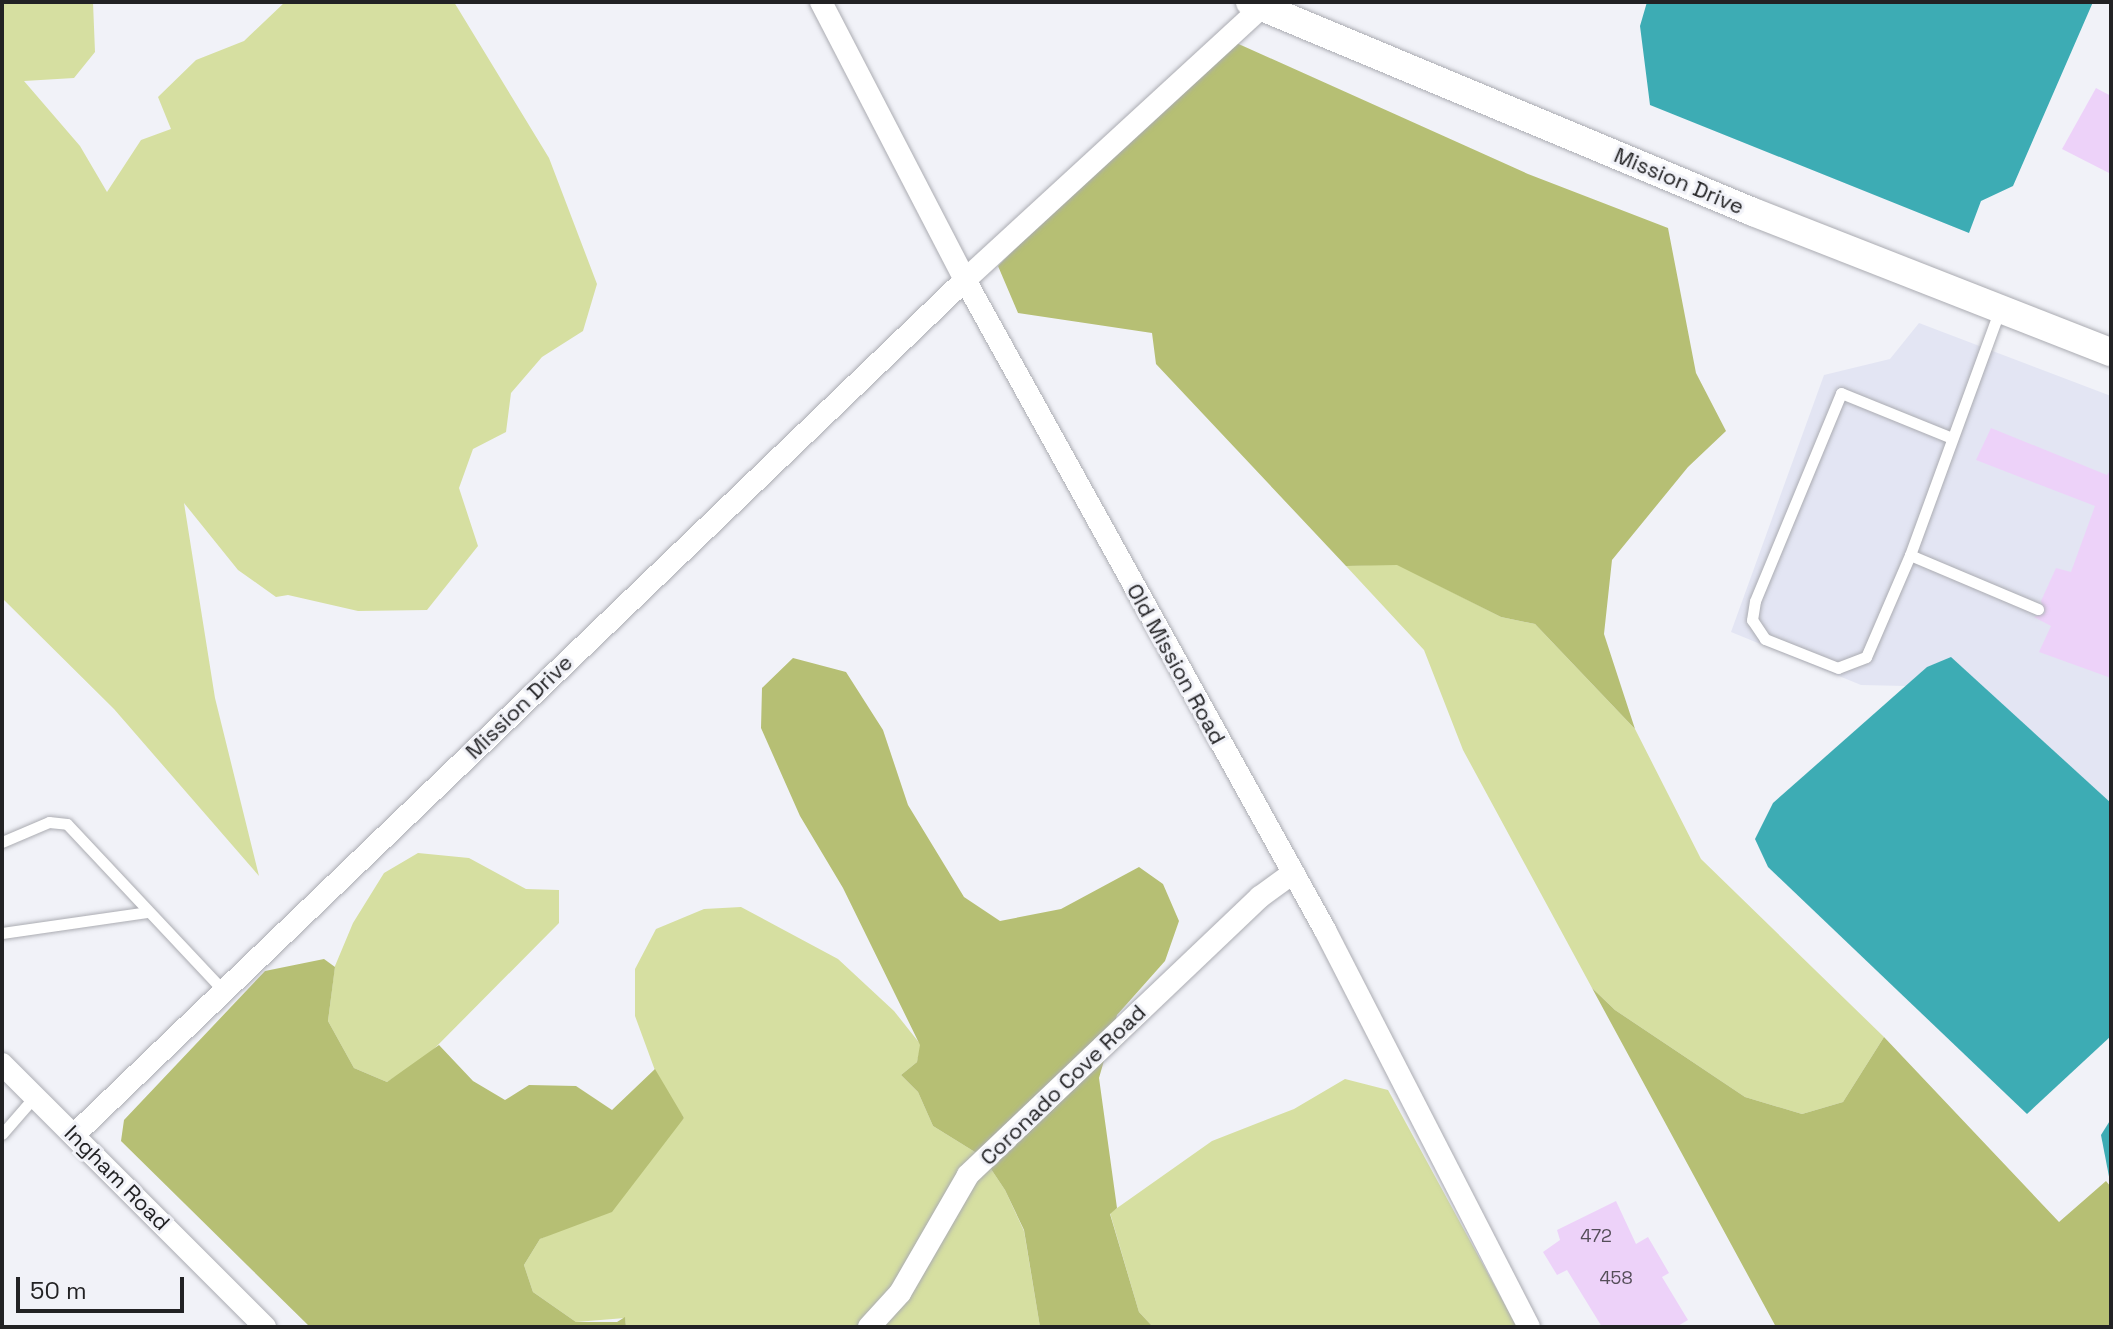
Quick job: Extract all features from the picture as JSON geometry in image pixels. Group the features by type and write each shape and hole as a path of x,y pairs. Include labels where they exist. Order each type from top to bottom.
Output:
{"street":[{"name":"Old Mission Road","path":"821,2 965,280 1293,873 1529,1327"},
{"name":"Mission Drive","path":"74,1135 1256,4 1298,16 2000,309 2111,352"},
{"name":"Coronado Cove Road","path":"869,1327 900,1293 968,1175 1260,897 1293,873"},
{"name":"Ingham Road","path":"2,1064 265,1327"}],"lane":[{"path":"1952,438 1841,393 1755,601 1752,620 1765,639 1838,668 1866,657 1910,555 2000,309"},
{"path":"1910,555 2038,609"},
{"path":"2,842 49,822 67,824 224,991"},
{"path":"2,933 148,912"},
{"path":"2,1134 35,1096"}],"shaded area":[{"path":"1919,323 2111,396 2111,803 1951,658 1927,667 1906,686 1861,685 1731,632 1824,375 1890,359"}],"green space":[{"path":"2,2 93,2 95,52 74,78 24,81 80,146 107,192 141,140 171,129 158,97 196,60 244,41 285,2 454,2 549,158 597,284 583,331 542,357 511,393 506,432 473,449 459,488 478,546 427,610 358,611 288,595 276,597 238,570 184,503 215,698 259,876 114,709 2,598"},
{"path":"1223,37 1528,174 1668,228 1696,373 1726,431 1688,467 1612,560 1604,634 1635,729 1535,624 1501,617 1397,565 1346,566 1156,364 1152,333 1018,313 998,266"},
{"path":"1397,564 1501,617 1535,624 1635,729 1701,859 1884,1037 1843,1102 1802,1114 1745,1097 1615,1010 1592,988 1463,750 1424,650 1346,566"},
{"path":"793,658 846,672 883,730 908,805 964,897 1000,921 1061,909 1139,867 1163,884 1179,921 1165,961 1117,1015 1099,1078 1117,1208 1110,1214 1139,1312 1153,1327 1040,1327 1024,1230 1005,1190 983,1157 933,1126 918,1092 901,1075 917,1062 920,1045 843,888 800,816 761,728 762,688"},
{"path":"418,853 469,858 526,889 559,890 559,923 424,1059 387,1082 354,1068 328,1021 335,966 353,923 384,873"},
{"path":"741,907 838,959 894,1011 921,1045 917,1062 901,1075 918,1092 933,1126 983,1157 1005,1190 1024,1231 1040,1327 626,1327 625,1318 576,1322 533,1292 524,1265 540,1239 567,1227 684,1118 660,1084 635,1016 635,969 656,929 704,909"},
{"path":"324,959 335,967 328,1021 354,1068 387,1082 439,1045 473,1081 505,1100 529,1085 576,1086 612,1110 655,1069 684,1118 612,1212 540,1239 524,1265 533,1292 576,1322 617,1322 625,1317 626,1327 310,1327 121,1141 124,1120 265,971"},
{"path":"1592,988 1615,1010 1745,1097 1802,1114 1843,1102 1884,1037 2059,1222 2106,1181 2111,1187 2111,1327 1776,1327"},
{"path":"1345,1079 1388,1090 1517,1327 1153,1327 1139,1312 1110,1213 1212,1141 1294,1109"}],"water":[{"path":"1647,2 2093,2 2013,186 1981,201 1969,233 1650,105 1640,26"},
{"path":"1951,657 2111,803 2111,1036 2027,1114 1768,867 1755,839 1773,803 1927,667"},
{"path":"2111,1119 2111,1187 2101,1135"}],"building":[{"path":"2096,88 2111,96 2111,174 2062,149"},
{"path":"1991,428 2107,475 2111,469 2111,678 2039,652 2051,626 2034,617 2045,613 2041,601 2056,568 2071,572 2095,506 1976,460"},
{"path":"1616,1201 1636,1244 1648,1237 1669,1273 1662,1277 1688,1320 1676,1327 1602,1327 1567,1270 1557,1275 1543,1252 1560,1240 1557,1230"}]}
